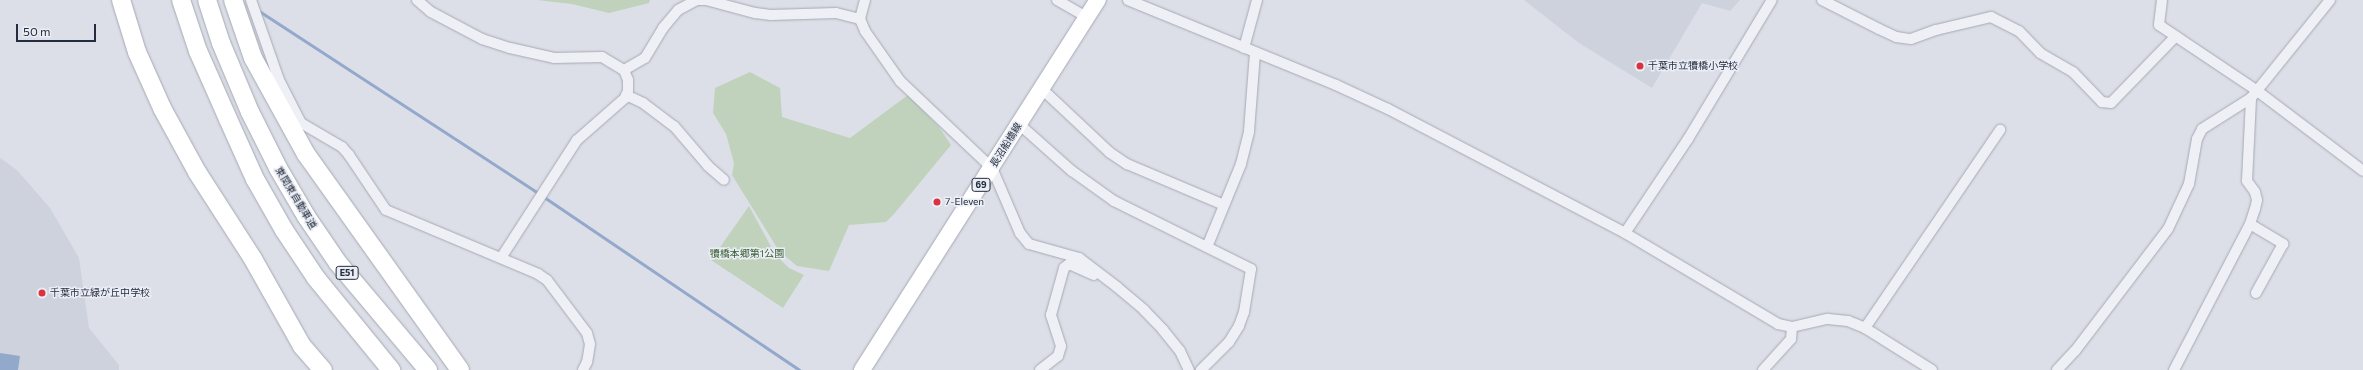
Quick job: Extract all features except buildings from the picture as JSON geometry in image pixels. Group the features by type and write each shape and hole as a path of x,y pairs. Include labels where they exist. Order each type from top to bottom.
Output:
{"highway":[{"path":"121,0 137,52 162,108 197,172 253,259 302,346 323,370"},
{"name":"E51","path":"181,0 198,51 228,120 255,179 277,218 316,278 391,370"},
{"name":"東関東自動車道","path":"207,0 221,43 250,112 278,168 302,209 338,263 428,370"},
{"path":"233,0 253,58 306,154 460,370"}],"main road":[{"name":"長沼船橋線","path":"862,370 1098,0"}],"street":[{"path":"251,0 279,80 301,123 342,147 386,210 501,258 547,280 587,333 590,344 587,362 583,370"},
{"path":"416,0 431,12 482,39 510,48 554,58 602,57 624,70 628,80 626,95 578,140 501,258"},
{"path":"624,70 645,58 663,28 678,10 687,3 697,0 706,0 755,13 771,15 836,13 860,19"},
{"path":"865,0 860,19 865,30 900,81 992,168 1020,233 1029,244 1079,258 1107,280 1144,310 1180,352 1189,370"},
{"path":"1057,0 1087,17"},
{"path":"1128,0 1336,85 1388,109 1625,232 1778,324 1792,327 1828,319 1848,321 1865,328 1932,370"},
{"path":"1244,48 1257,0"},
{"path":"1625,232 1688,139 1772,0"},
{"path":"1822,0 1890,34 1911,39 1936,30 1991,16 2019,31 2040,53 2073,72 2102,102 2111,103 2176,36"},
{"path":"2162,0 2159,25 2253,94 2363,171"},
{"path":"2057,370 2075,351 2168,228 2189,184 2197,139 2202,129 2253,94 2330,0"},
{"path":"1207,247 1241,164 1250,131 1255,53"},
{"path":"1042,89 1109,152 1127,164 1224,205"},
{"path":"2174,370 2250,224 2257,200 2247,181 2253,94"},
{"path":"626,95 643,102 674,126 708,166 724,180"},
{"path":"1019,124 1072,171 1114,200 1250,269 1244,312 1239,326 1229,342 1201,370"},
{"path":"1865,328 2000,130"},
{"path":"2250,224 2284,244 2256,294"},
{"path":"1040,370 1058,356 1061,346 1051,315 1064,268 1070,264 1107,280"},
{"path":"1763,370 1791,339 1792,327"}],"shaded area":[{"name":"千葉市立犢橋小学校","path":"1524,0 1740,0 1730,11 1702,3 1652,88 1579,43"},
{"name":"千葉市立緑が丘中学校","path":"0,158 17,170 50,208 79,258 89,328 119,365 119,370 0,370"}],"green space":[{"path":"537,0 650,0 649,3 609,13 572,4"},
{"path":"750,72 780,88 782,117 850,138 908,95 939,127 951,145 886,222 849,225 829,271 797,266 779,251 732,175 734,163 726,134 713,113 715,88"},
{"name":"犢橋本郷第1公園","path":"749,206 775,254 789,268 804,275 783,308 711,260"}],"water":[{"path":"0,353 20,356 18,370 0,370"}],"waterway":[{"path":"259,11 535,191 799,370"}],"place":[{"name":"千葉市立犢橋小学校","path":"1640,66"},
{"name":"7-Eleven","path":"937,202"},
{"name":"千葉市立緑が丘中学校","path":"42,293"}]}
